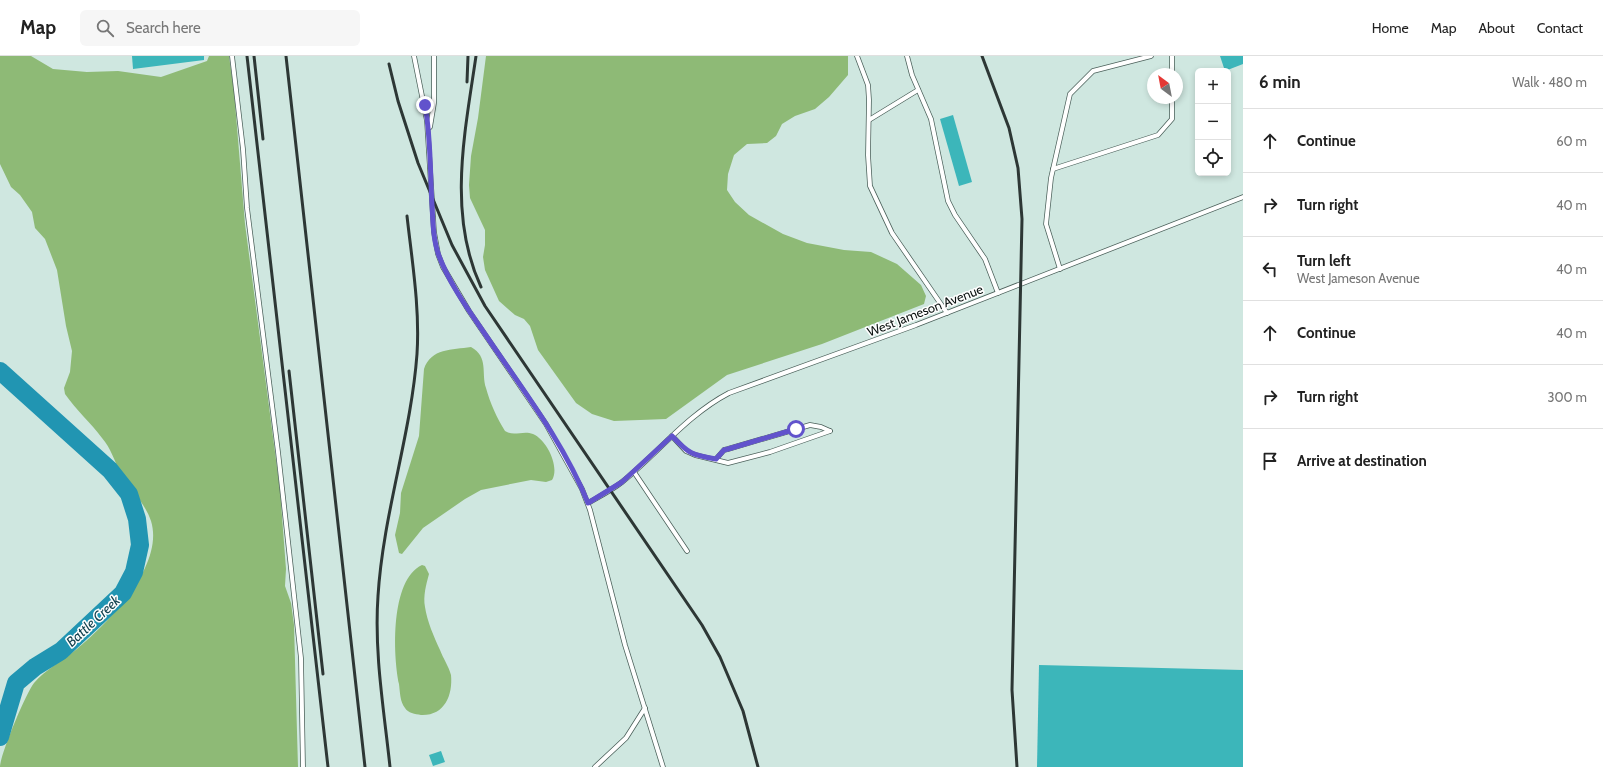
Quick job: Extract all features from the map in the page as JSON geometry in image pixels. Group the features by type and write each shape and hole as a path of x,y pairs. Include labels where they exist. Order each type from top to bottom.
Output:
{"lane":[{"path":"232,56 243,149 247,208 278,452 301,658 303,767"},
{"path":"414,56 429,133 434,232 438,254 443,267 469,311 546,424 582,489 588,503 625,645 663,767"},
{"path":"429,133 434,103 434,56"},
{"path":"857,56 868,85 868,155 870,186 892,234 947,313"},
{"path":"907,56 918,90 931,120 948,201 955,215 985,259 998,293"},
{"path":"1060,269 1046,224 1053,169 1070,94 1094,71 1151,56"},
{"path":"1172,56 1172,68"},
{"path":"869,120 918,90"},
{"path":"1053,169 1158,135 1172,118 1172,104"},
{"name":"West Jameson Avenue","path":"588,503 610,490 634,472 672,436 705,408 729,393 947,313 1243,197"},
{"path":"672,436 686,451 695,455 728,463 770,452 830,431 810,425 724,450 716,459"},
{"path":"634,472 686,551"},
{"path":"595,767 626,738 645,708"}],"green space":[{"path":"0,56 31,56 53,69 87,72 118,71 161,77 207,61 209,56 229,56 234,91 245,224 280,490 286,569 285,586 291,603 294,625 298,767 0,767 4,750 14,724 34,683 54,665 77,649 103,625 117,609 142,575 150,556 153,538 151,521 148,514 121,473 108,446 98,432 65,394 64,388 70,372 72,351 66,326 57,270 45,239 35,228 32,212 20,195 11,187 0,164"},
{"path":"486,56 848,56 848,75 829,97 815,109 795,116 782,124 776,136 767,143 747,144 734,155 728,174 727,190 735,202 749,215 783,234 807,243 844,250 871,252 897,264 921,285 926,296 924,304 822,344 727,375 666,419 614,421 592,414 576,403 538,350 530,326 524,319 515,315 499,301 485,270 483,257 485,230 470,198 469,185 471,156 478,118"},
{"path":"471,347 477,351 482,360 488,394 499,421 505,431 508,433 529,433 538,437 551,454 554,475 552,480 546,482 531,480 481,490 465,499 423,528 402,554 399,553 395,535 400,513 401,493 419,436 424,369 427,362 432,357 443,351"},
{"path":"422,565 425,566 429,574 424,603 426,612 433,634 450,672 451,683 448,697 441,708 436,712 421,715 408,711 402,703 397,671 395,638 396,619 404,586 412,573"}],"building":[{"path":"132,56 204,56 204,60 133,69"},
{"path":"1220,56 1243,56 1243,64 1231,69 1224,68"},
{"path":"953,115 972,182 959,186 940,119"},
{"path":"1039,665 1243,670 1243,767 1037,767"},
{"path":"441,751 445,762 433,766 429,755"}],"waterway":[{"name":"Battle Creek","path":"0,371 110,470 129,494 137,519 140,545 134,572 123,593 61,651 35,667 16,683 0,737"}],"railway":[{"path":"247,56 328,767"},
{"path":"254,56 263,139"},
{"path":"286,56 365,767"},
{"path":"467,82 468,56"},
{"path":"476,56 464,143 462,202 464,231 471,259 481,287"},
{"path":"982,56 1009,128 1018,168 1022,219 1012,690 1017,767"},
{"path":"389,64 398,101 418,163 452,245 485,306 702,625 720,657 743,711 758,767"},
{"path":"390,767 378,660 377,617 385,535 409,414 417,354 418,337 416,302 407,216"},
{"path":"289,371 323,674"}],"route":[{"path":"425,105 429,133 434,232 438,254 443,267 469,311 546,424 561,449 588,503 622,482 672,436 686,451 695,455 716,459 724,450 796,429"}]}
